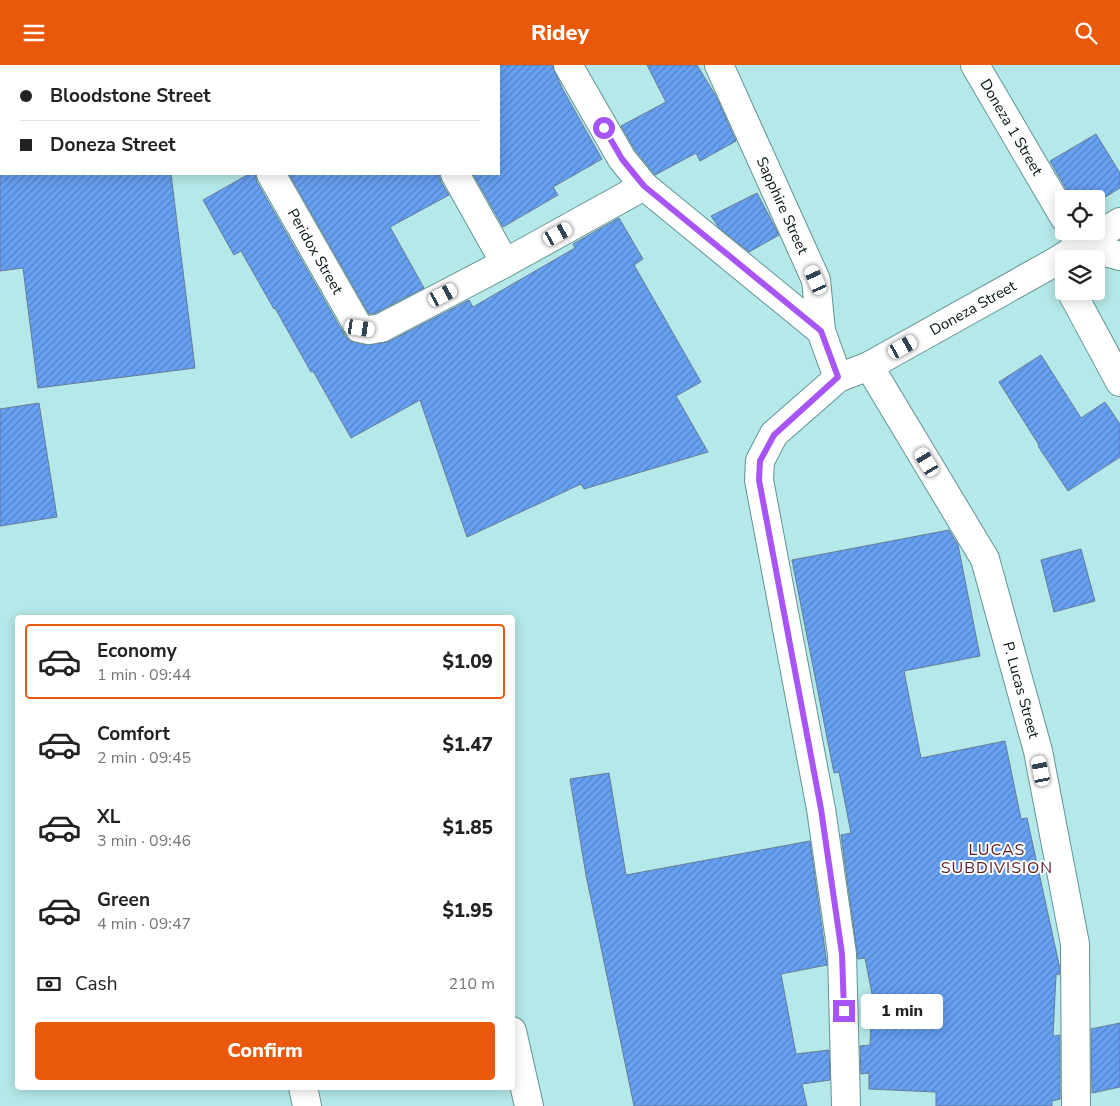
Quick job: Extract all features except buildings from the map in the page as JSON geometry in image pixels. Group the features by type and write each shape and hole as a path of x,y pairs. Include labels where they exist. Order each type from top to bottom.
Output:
{"street":[{"path":"568,65 622,159 644,186 821,331"},
{"name":"Sapphire Street","path":"719,65 816,280 821,331 838,377"},
{"name":"Doneza 1 Street","path":"975,65 1055,202"},
{"name":"Peridox Street","path":"272,175 360,328 369,330 381,327 505,263"},
{"path":"456,175 505,263 644,186"},
{"name":"Doneza Street","path":"1105,227 1120,222"},
{"path":"1081,240 1120,255"},
{"name":"Doneza Street","path":"846,1106 842,954 821,809 759,480 760,461 774,435 838,377 869,366 1055,272"},
{"path":"1076,300 1120,382"},
{"name":"P. Lucas Street","path":"869,366 985,559 1038,751 1075,944 1076,1106"},
{"path":"515,1044 529,1106"},
{"path":"304,1090 307,1106"}],"district":[{"name":"LUCAS SUBDIVISION","path":"997,859"}],"route":[{"path":"604,128 622,159 644,186 821,331 838,377 774,435 760,461 759,480 821,809 842,954 844,1011"}]}
